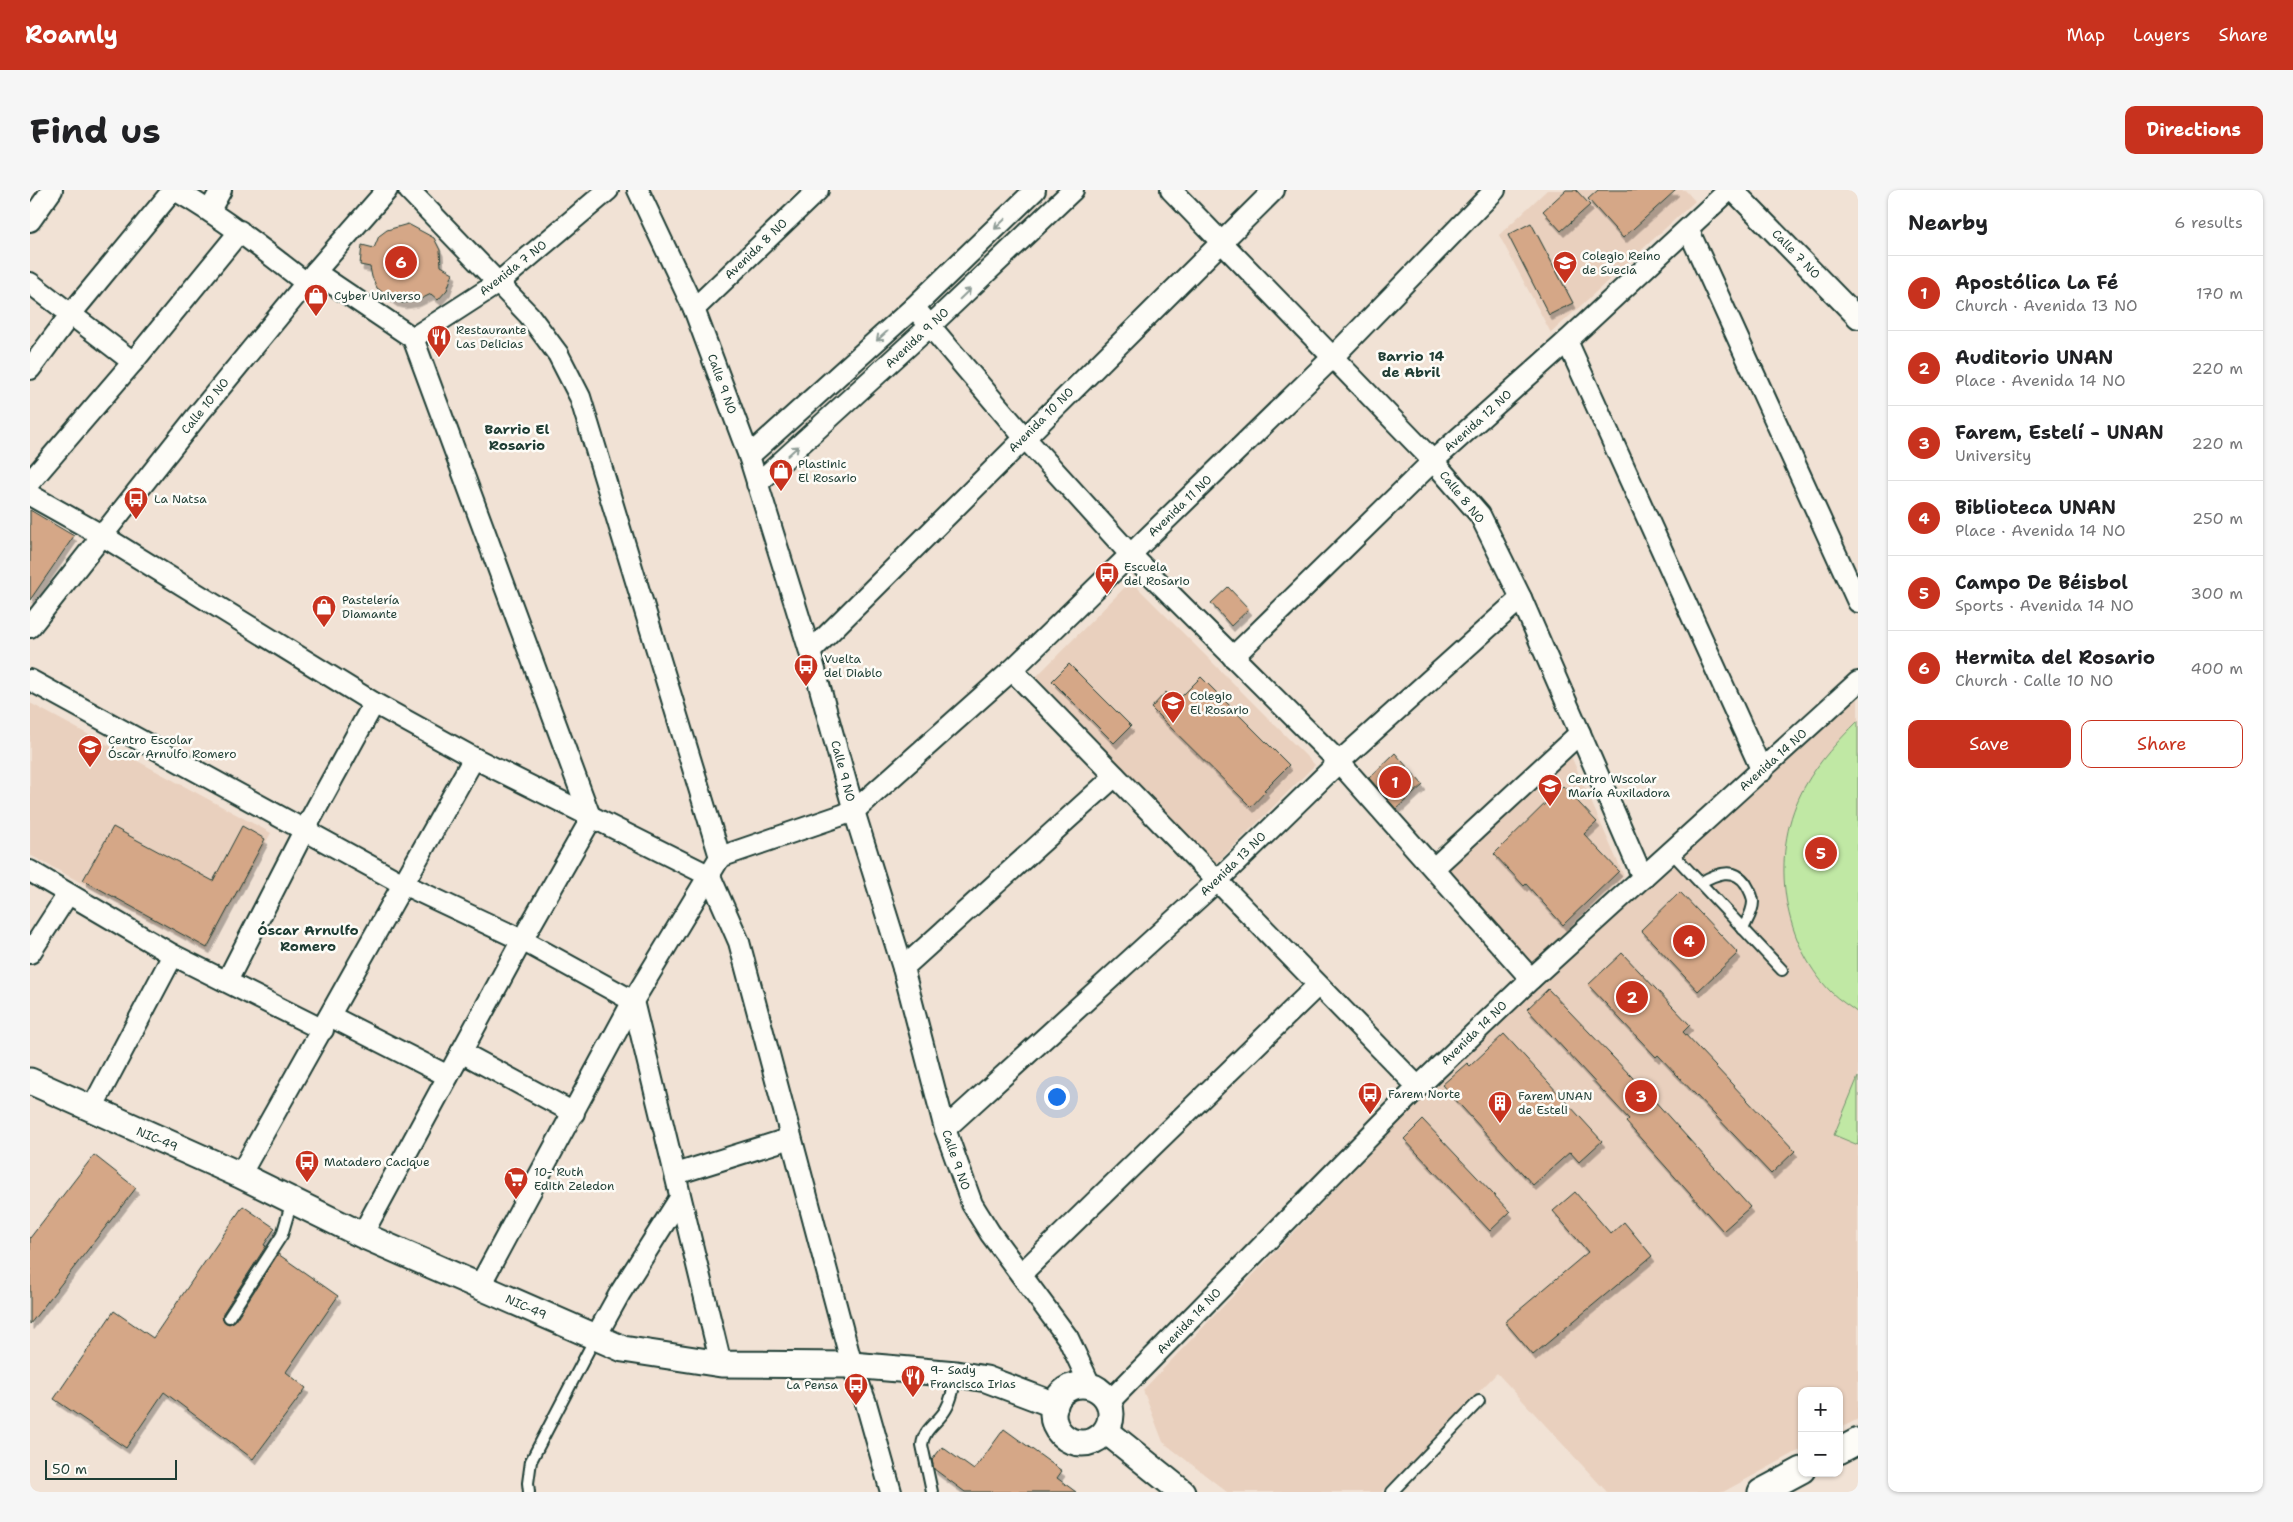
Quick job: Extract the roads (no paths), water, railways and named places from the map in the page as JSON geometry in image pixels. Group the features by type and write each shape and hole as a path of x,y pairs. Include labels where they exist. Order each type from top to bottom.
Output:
{"street":[{"path":"30,221 52,190"},
{"path":"30,370 70,315 174,190 210,210 311,278 413,338 591,819"},
{"path":"210,210 221,190"},
{"name":"Calle 10 NO","path":"31,624 196,417 387,190"},
{"path":"409,190 529,315 558,354 580,397 720,857"},
{"name":"Avenida 7 NO","path":"413,338 498,283 608,190"},
{"name":"Calle 9 NO","path":"638,190 694,309 749,456 810,652 854,810 903,968 945,1129 972,1204 990,1233 1068,1338 1100,1395"},
{"name":"Avenida 8 NO","path":"694,309 818,190"},
{"name":"Avenida 9 NO","path":"749,456 914,307 1035,190"},
{"name":"Avenida 9 NO","path":"757,484 930,326 1073,190"},
{"name":"Calle 8 NO","path":"1170,190 1433,461 1480,515 1521,598 1643,878"},
{"name":"Avenida 10 NO","path":"810,652 1024,436 1274,190"},
{"name":"Avenida 11 NO","path":"854,810 1012,670 1333,357 1495,190"},
{"name":"Avenida 12 NO","path":"1233,657 1433,461 1567,341 1729,190"},
{"name":"Calle 7 NO","path":"1733,190 1858,318"},
{"path":"1688,230 1858,602"},
{"path":"30,482 240,231"},
{"path":"30,283 132,362"},
{"path":"914,307 1024,436 1130,554 1339,762 1531,979"},
{"path":"1567,341 1762,771"},
{"path":"30,495 103,536 374,703 591,819 710,876 740,942 852,1365 866,1403 892,1492"},
{"name":"Avenida 13 NO","path":"945,1129 1217,881 1339,762 1521,598"},
{"path":"1012,670 1418,1087"},
{"path":"30,680 403,884 522,940 632,1001 676,1174 680,1198 720,1364"},
{"name":"Avenida 14 NO","path":"1100,1395 1531,979 1858,682"},
{"path":"227,981 305,829 374,703"},
{"path":"1434,868 1580,733"},
{"path":"240,1175 474,758"},
{"path":"903,968 1115,776"},
{"path":"479,1287 632,1001 720,857 854,810"},
{"path":"362,1235 522,940 591,819"},
{"path":"30,871 173,955 227,981 448,1076"},
{"path":"30,953 68,894"},
{"path":"90,1110 173,955"},
{"path":"1021,1274 1318,985"},
{"path":"461,1052 574,1112"},
{"name":"NIC-49","path":"30,1081 90,1110 240,1175 362,1235 623,1349 720,1364 852,1365 956,1374 986,1379 1055,1405"},
{"path":"676,1174 791,1138"},
{"path":"595,1338 620,1292 680,1198"},
{"path":"1084,1386 1100,1395 1111,1417 1106,1431 1092,1442 1074,1442 1059,1431 1055,1423 1055,1405 1058,1398 1069,1388 1084,1386"},
{"path":"1106,1431 1182,1492"},
{"path":"1761,1492 1798,1472"}],"lane":[{"path":"1671,852 1782,970"},
{"path":"1700,883 1724,872 1734,874 1743,880 1750,891 1753,901 1751,912 1743,929"},
{"path":"229,1317 282,1235 292,1200"},
{"path":"530,1492 528,1483 531,1461 595,1338"},
{"path":"932,1492 922,1445 923,1438 947,1409 956,1374"},
{"path":"1392,1492 1479,1401"}],"place":[{"name":"Hermita del Rosario","path":"401,262"},
{"name":"Colegio Reino de Suecia","path":"1565,284"},
{"name":"Cyber Universo","path":"316,317"},
{"name":"Restaurante Las Delicias","path":"439,358"},
{"name":"Plastinic El Rosario","path":"781,492"},
{"name":"La Natsa","path":"136,520"},
{"name":"Escuela del Rosario","path":"1107,595"},
{"name":"Pastelería Diamante","path":"324,628"},
{"name":"Vuelta del Diablo","path":"806,687"},
{"name":"Colegio El Rosario","path":"1173,724"},
{"name":"Centro Escolar Óscar Arnulfo Romero","path":"90,768"},
{"name":"Apostólica La Fé","path":"1395,782"},
{"name":"Centro Wscolar María Auxiladora","path":"1550,807"},
{"name":"Campo De Béisbol","path":"1821,853"},
{"name":"Biblioteca UNAN","path":"1689,941"},
{"name":"Auditorio UNAN","path":"1632,997"},
{"name":"Farem, Estelí - UNAN","path":"1641,1096"},
{"name":"Farem Norte","path":"1370,1115"},
{"name":"Farem UNAN de Esteli","path":"1500,1124"},
{"name":"Matadero Cacique","path":"307,1183"},
{"name":"10- Ruth Edith Zeledon","path":"516,1200"},
{"name":"9- Sady Francisca Irias","path":"913,1398"},
{"name":"La Pensa","path":"856,1406"}],"district":[{"name":"Barrio 14 de Abril","path":"1411,364"},
{"name":"Barrio El Rosario","path":"517,438"},
{"name":"Óscar Arnulfo Romero","path":"308,938"}]}
